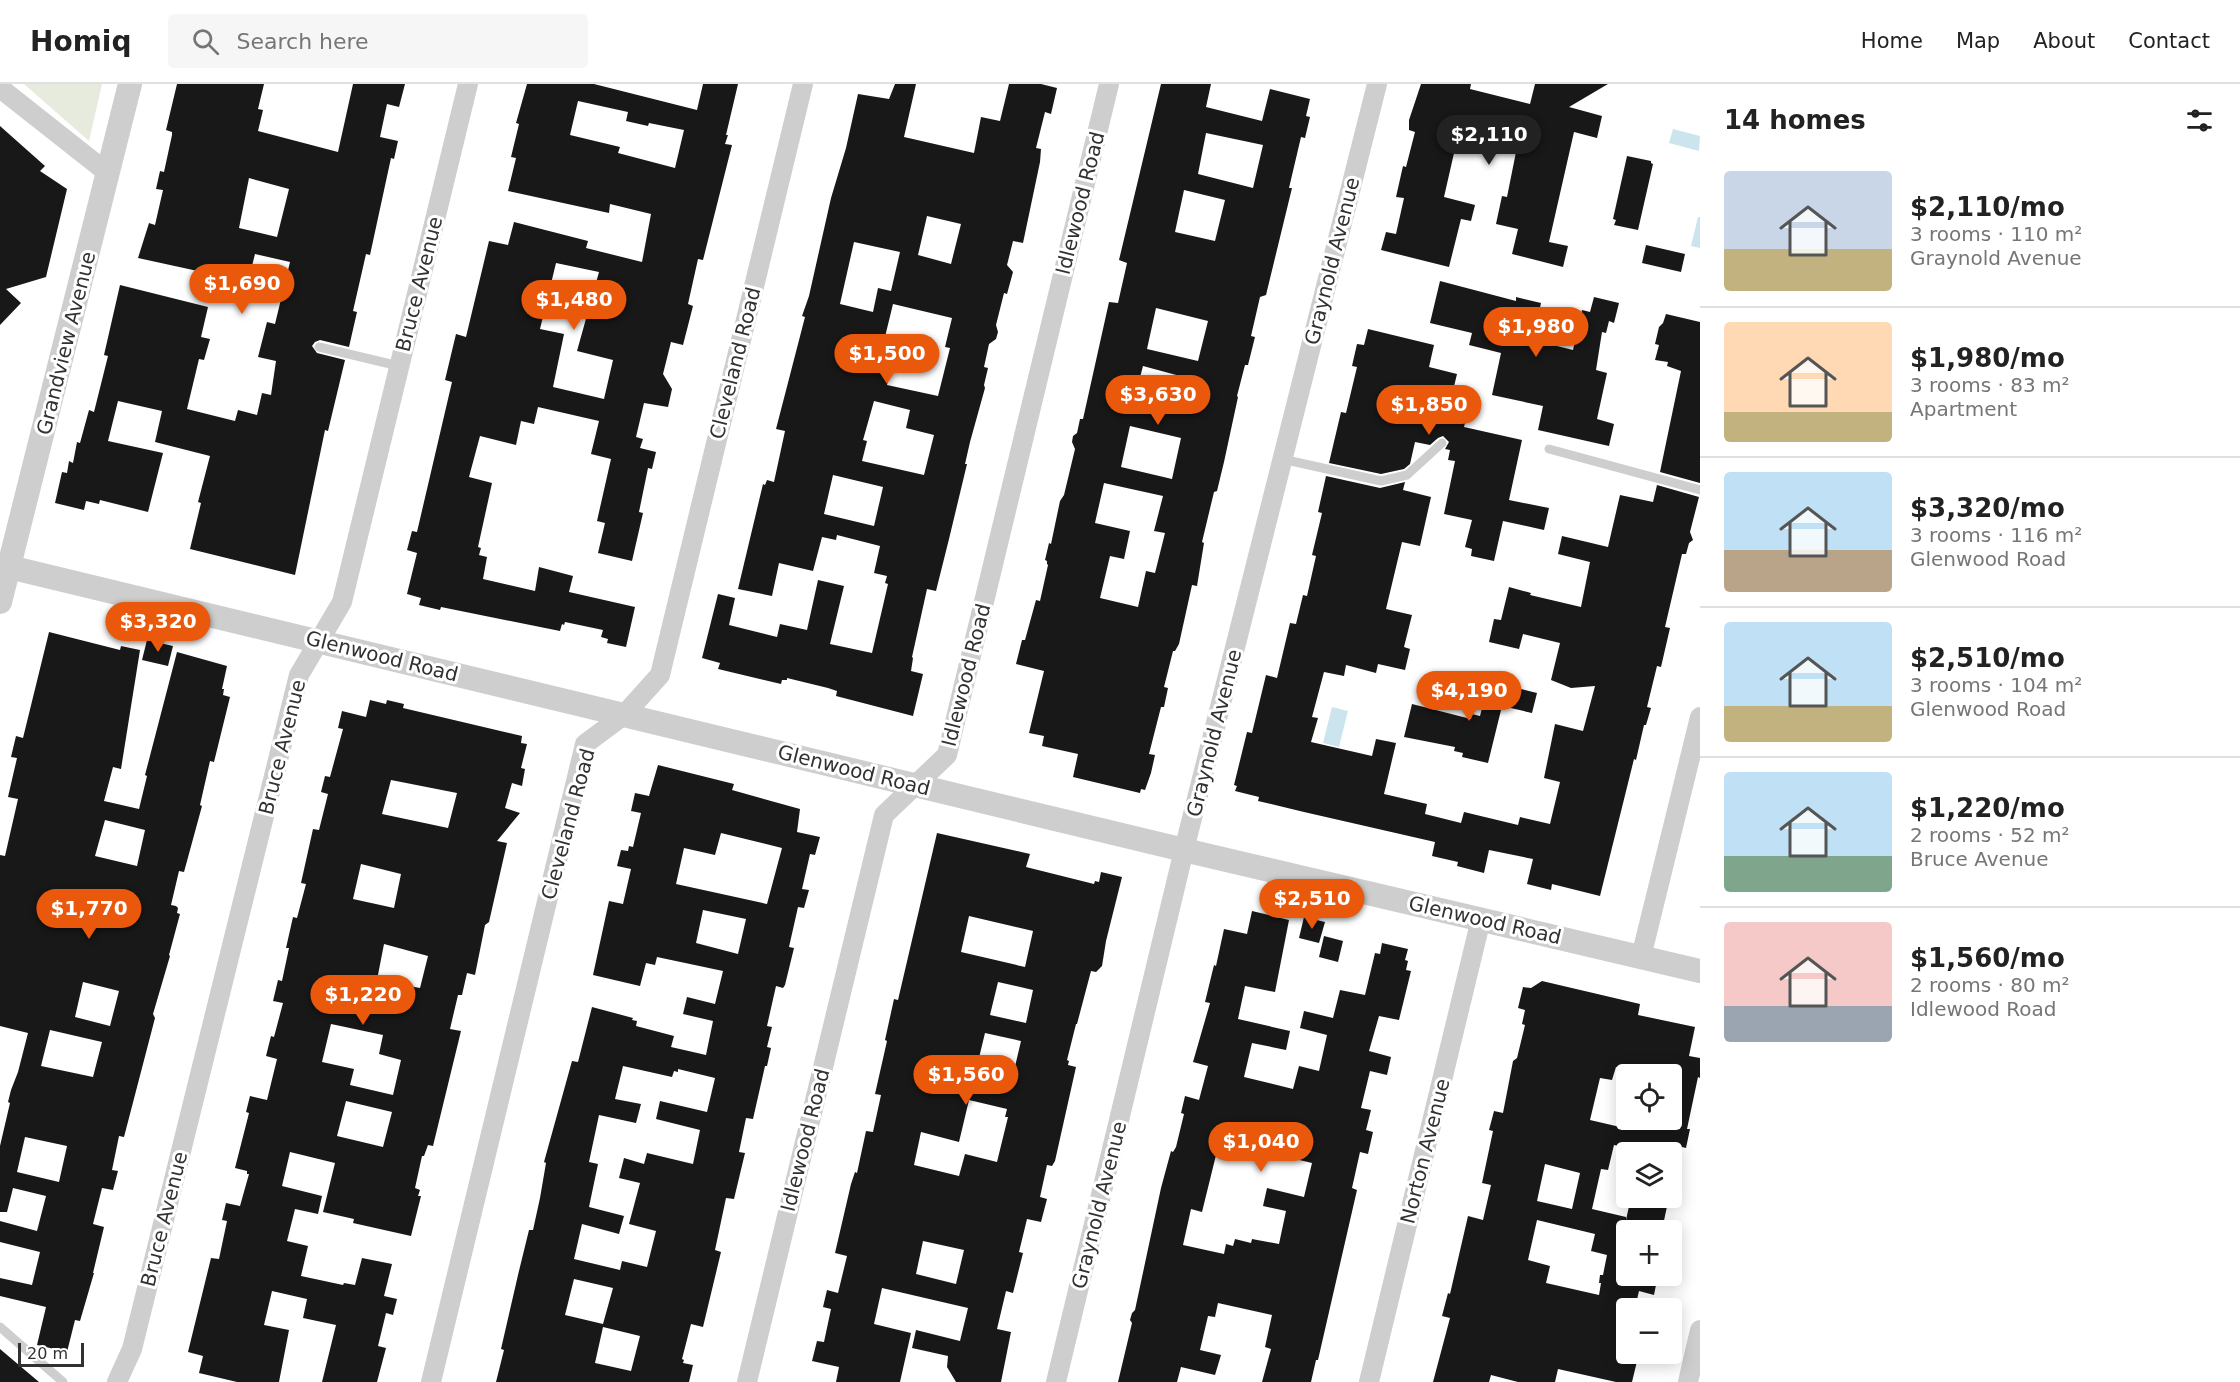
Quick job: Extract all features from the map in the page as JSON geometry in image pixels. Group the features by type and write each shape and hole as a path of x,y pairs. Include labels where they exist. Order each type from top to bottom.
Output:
{"street":[{"name":"Grandview Avenue","path":"0,602 5,565 109,174 130,84"},
{"name":"Bruce Avenue","path":"117,1382 132,1349 299,675 342,602 468,84"},
{"name":"Cleveland Road","path":"431,1382 585,744 624,715 660,675 803,84"},
{"name":"Idlewood Road","path":"747,1382 884,815 947,755 1109,84"},
{"name":"Graynold Avenue","path":"1056,1382 1184,850 1377,84"},
{"path":"0,88 109,174"},
{"name":"Glenwood Road","path":"5,565 1184,850 1700,971"},
{"path":"1641,957 1700,717"},
{"name":"Norton Avenue","path":"1369,1382 1481,919"},
{"path":"1689,1382 1700,1330"}],"lane":[{"path":"319,348 399,366"},
{"path":"1282,459 1381,481 1407,475 1442,443"},
{"path":"1549,449 1700,490"},
{"path":"0,1327 63,1382"}],"shaded area":[{"path":"24,84 102,84 89,141"}],"water":[{"path":"1673,129 1700,136 1699,151 1669,143"},
{"path":"1698,217 1700,217 1700,248 1691,246"},
{"path":"1332,707 1348,711 1339,747 1323,743"}],"building":[{"path":"177,84 264,84 258,109 263,110 258,131 338,152 353,84 405,84 399,107 387,104 380,137 398,141 394,159 391,158 370,255 366,254 353,311 357,312 349,347 320,340 312,346 317,353 345,360 328,431 325,430 295,575 190,549 201,503 198,502 210,456 155,442 162,411 118,401 108,441 163,453 148,512 100,500 99,504 86,501 84,510 55,503 62,472 67,473 69,461 73,463 77,442 80,443 89,410 94,412 108,356 104,355 120,285 208,307 201,337 210,339 204,360 199,359 187,409 235,421 238,410 257,415 262,393 271,395 276,361 258,357 267,322 275,324 290,262 255,254 248,282 138,258 149,223 155,225 163,190 156,189 160,171 164,172 172,135 172,132 166,130","holes":["249,178 289,189 277,237 239,228"]},
{"path":"527,84 594,84 697,110 703,84 738,84 725,144 732,145 703,260 698,259 688,304 693,306 683,345 671,342 663,374 672,389 668,407 644,403 636,437 643,439 640,448 656,452 652,469 648,468 639,512 643,513 632,561 598,553 605,523 597,521 611,459 591,454 599,421 538,407 534,424 521,421 516,445 480,436 469,477 492,483 478,547 481,548 479,555 487,557 483,579 535,591 539,567 573,576 569,592 635,607 626,647 607,643 608,639 601,637 603,630 565,622 560,631 441,607 440,610 419,605 421,598 407,594 417,553 407,550 412,531 417,532 452,382 445,380 456,334 466,337 489,241 508,245 514,222 588,241 586,248 642,262 651,214 610,204 609,213 508,191 516,158 511,157 519,124 516,123","holes":["578,101 628,112 626,121 684,130 675,168 618,153 620,147 570,135","556,263 599,272 577,351 613,360 604,399 553,387 564,334 540,329"]},
{"path":"895,84 916,84 904,137 974,153 981,117 1000,121 1009,84 1041,84 1057,88 1051,114 1045,112 1036,148 1041,149 1040,162 1023,243 1013,241 1007,265 1013,272 1007,294 1004,293 996,325 998,332 996,339 989,344 984,367 988,368 985,388 970,442 965,464 967,464 936,591 927,589 912,657 911,671 923,674 913,716 836,696 837,691 787,678 787,680 782,680 781,684 718,669 720,663 702,658 718,594 735,598 729,625 777,637 780,624 807,630 818,580 844,586 830,644 872,653 888,584 885,583 887,576 874,573 880,546 837,535 836,540 822,537 813,571 779,563 772,596 738,589 763,484 765,485 767,480 774,482 785,431 776,429 858,94 889,99","holes":["927,216 961,224 951,264 918,255","854,242 900,252 891,291 878,288 873,312 840,304","893,304 952,318 945,347 950,348 938,396 887,385 897,344 884,341","874,401 910,410 906,428 934,435 924,475 862,461 867,441 863,440","833,475 883,487 874,526 824,514"]},
{"path":"1161,84 1211,84 1206,107 1262,121 1270,89 1310,99 1306,116 1310,117 1305,138 1301,137 1289,188 1292,188 1266,295 1260,297 1251,336 1255,337 1248,365 1245,365 1217,491 1214,492 1202,542 1204,543 1197,586 1192,585 1179,644 1173,651 1164,687 1168,688 1164,707 1161,707 1149,754 1155,755 1151,773 1145,790 1141,789 1140,793 1073,777 1078,754 1042,746 1044,736 1029,733 1044,671 1016,664 1036,600 1040,601 1048,565 1045,560 1075,449 1072,442 1073,436 1077,433 1080,419 1083,419 1109,302 1118,303 1127,263 1119,260","holes":["1206,133 1263,145 1253,188 1198,174","1184,190 1225,200 1215,241 1175,232","1156,308 1208,321 1198,361 1147,349","1143,366 1180,376 1171,413 1133,404","1130,426 1181,438 1172,479 1121,467","1104,483 1163,496 1154,531 1165,533 1155,573 1146,571 1138,607 1100,598 1110,556 1124,559 1130,531 1095,523"]},
{"path":"1421,84 1471,84 1470,89 1530,104 1535,84 1608,84 1569,107 1602,116 1597,138 1574,132 1549,242 1568,246 1563,267 1512,254 1518,229 1496,224 1502,196 1507,197 1517,147 1496,142 1497,138 1461,129 1444,197 1475,205 1471,221 1461,219 1449,267 1381,250 1386,232 1396,234 1404,198 1396,197 1403,166 1406,167 1415,132 1409,130 1409,120"},
{"path":"0,126 45,166 40,171 67,189 46,277 6,289 21,303 0,325"},
{"path":"1627,156 1651,161 1653,164 1638,230 1614,225 1616,220 1613,219"},
{"path":"1646,245 1685,254 1681,272 1642,263"},
{"path":"1440,281 1516,301 1516,297 1541,303 1533,340 1573,350 1582,310 1590,312 1594,297 1619,303 1614,323 1609,321 1606,333 1602,332 1596,370 1607,373 1597,419 1614,424 1609,446 1538,430 1543,406 1492,395 1501,353 1469,345 1472,333 1430,323"},
{"path":"1666,314 1700,322 1700,483 1660,472 1681,371 1667,366 1668,362 1655,360 1659,345 1655,344 1659,327"},
{"path":"1368,329 1434,345 1429,367 1457,374 1451,399 1470,402 1464,427 1522,440 1509,500 1549,508 1544,530 1503,521 1494,561 1471,556 1472,549 1465,547 1472,520 1444,514 1455,461 1448,460 1450,450 1445,449 1449,442 1443,436 1430,445 1415,442 1410,464 1404,469 1381,474 1329,463 1341,412 1346,413 1357,367 1352,366 1357,344 1364,345"},
{"path":"1326,476 1380,488 1405,482 1403,490 1431,497 1420,546 1402,542 1386,609 1412,615 1404,647 1410,649 1405,670 1378,664 1376,673 1346,665 1344,676 1324,672 1312,717 1318,718 1311,742 1372,756 1376,739 1396,743 1384,794 1427,804 1425,814 1461,823 1464,812 1518,825 1520,817 1550,824 1560,782 1544,778 1555,724 1583,731 1595,686 1571,688 1551,680 1560,643 1523,634 1519,649 1489,642 1494,619 1501,620 1509,587 1531,593 1530,595 1581,607 1590,562 1558,554 1562,536 1608,547 1620,495 1653,502 1657,485 1699,497 1690,532 1693,540 1689,543 1686,554 1682,554 1665,627 1670,628 1661,667 1657,666 1647,707 1651,708 1646,725 1644,725 1636,760 1634,759 1600,896 1552,884 1551,890 1527,884 1533,859 1489,850 1484,873 1457,866 1458,862 1432,856 1435,842 1258,801 1259,797 1235,791 1237,786 1234,785 1247,732 1252,733 1266,675 1277,678 1290,623 1296,624 1303,595 1307,596 1316,556 1312,555 1322,513 1318,512"},
{"path":"49,632 120,650 121,646 140,650 121,769 113,767 104,801 139,809 147,776 145,775 177,652 227,666 222,689 224,689 223,695 230,697 214,762 210,761 200,805 202,806 184,872 179,871 171,905 178,908 177,913 180,914 153,1014 155,1018 124,1137 119,1136 112,1170 118,1171 113,1190 102,1188 93,1224 104,1227 80,1321 75,1320 67,1352 37,1345 46,1307 0,1296 0,1278 32,1285 40,1252 0,1242 0,1221 37,1231 46,1196 13,1188 7,1212 0,1212 0,1146 10,1103 8,1102 28,1033 0,1026 0,855 5,856 18,799 8,797 17,758 11,757 16,736 23,738","holes":["105,820 145,830 137,866 95,856","83,982 119,991 110,1026 75,1017","50,1030 102,1042 93,1077 41,1066","25,1137 67,1146 59,1182 17,1172"]},
{"path":"147,640 173,646 168,666 142,660"},
{"path":"1489,681 1537,693 1532,713 1502,706 1488,763 1462,757 1463,753 1454,751 1455,747 1404,737 1412,704 1471,719 1472,714 1480,716"},
{"path":"370,700 386,704 387,700 404,704 403,708 522,736 521,743 527,744 521,768 525,769 522,786 512,783 505,808 520,813 497,841 507,843 489,922 485,925 475,975 467,973 462,995 458,995 450,1029 461,1031 433,1146 428,1145 422,1156 415,1188 420,1190 418,1196 421,1196 411,1236 353,1223 354,1219 323,1212 335,1163 290,1152 282,1186 322,1196 318,1214 295,1209 287,1241 308,1246 301,1276 343,1285 344,1283 355,1285 362,1258 392,1264 384,1296 397,1299 393,1315 386,1313 378,1346 386,1348 377,1382 322,1382 336,1325 303,1318 307,1299 272,1291 264,1325 289,1330 279,1382 237,1382 199,1373 203,1356 188,1352 211,1258 219,1259 227,1221 222,1220 226,1203 240,1206 249,1174 247,1171 235,1168 249,1113 246,1112 250,1096 267,1100 277,1059 266,1056 271,1036 274,1037 283,1003 273,1001 278,980 282,981 293,917 297,918 306,884 301,883 313,829 319,830 328,794 321,792 325,776 330,777 343,729 338,728 342,711 366,717","holes":["391,780 457,793 448,828 382,814","361,864 401,874 394,908 353,899","384,944 428,956 420,988 377,980","331,1024 383,1035 379,1054 401,1060 393,1095 350,1085 354,1069 322,1062","346,1101 392,1112 383,1147 337,1136"]},
{"path":"658,765 734,784 732,790 800,809 797,832 820,837 815,855 810,854 802,889 809,890 804,908 798,907 789,947 794,948 785,985 783,988 776,986 767,1026 772,1027 767,1047 771,1048 753,1119 746,1118 739,1152 745,1153 734,1199 726,1198 715,1250 721,1252 703,1327 691,1324 682,1359 683,1363 693,1365 689,1382 496,1382 518,1275 529,1230 533,1230 540,1198 546,1163 544,1162 572,1061 578,1062 592,1007 633,1018 632,1020 637,1021 636,1026 674,1036 671,1047 706,1055 713,1021 683,1014 687,997 715,1004 723,971 657,957 655,965 646,963 640,986 593,975 609,901 623,904 631,869 617,866 621,850 628,851 629,846 633,847 641,813 631,811 635,793 649,796","holes":["721,833 782,848 767,904 676,884 684,848 715,855","703,910 746,919 738,954 696,943","623,1066 672,1077 674,1071 678,1072 678,1069 715,1078 707,1112 660,1101 656,1119 700,1130 693,1164 647,1153 644,1164 624,1158 619,1178 640,1183 629,1224 656,1231 647,1267 622,1261 620,1270 574,1259 582,1224 619,1234 624,1216 589,1207 598,1164 589,1162 599,1115 636,1123 641,1104 615,1099","574,1279 613,1288 603,1324 565,1315","603,1327 640,1336 631,1371 595,1363"]},
{"path":"937,833 1030,854 1026,867 1094,884 1095,881 1099,882 1101,872 1122,877 1102,966 1096,972 1091,971 1067,1060 1068,1065 1076,1067 1055,1161 1052,1166 1047,1165 1040,1197 1047,1199 1041,1222 1027,1219 1019,1252 1023,1253 1013,1293 1006,1291 997,1329 1011,1332 1001,1382 956,1382 947,1367 948,1356 912,1348 916,1330 960,1341 968,1308 882,1288 874,1324 911,1333 900,1382 836,1382 839,1367 812,1361 817,1341 824,1342 831,1309 823,1307 827,1290 838,1293 847,1256 835,1253 866,1131 873,1132 881,1095 875,1094 887,1041 885,1040 894,999 898,1000","holes":["969,916 1033,931 1025,967 961,952","998,982 1033,990 1026,1023 990,1015","985,1033 1021,1041 1013,1075 977,1066","969,1100 1007,1109 1005,1117 1008,1117 997,1162 965,1154 959,1176 914,1165 921,1132 959,1142","923,1241 964,1250 956,1284 916,1274"]},
{"path":"1252,911 1289,920 1275,992 1245,986 1238,1019 1290,1031 1286,1050 1252,1043 1244,1077 1293,1089 1299,1066 1319,1071 1327,1035 1300,1028 1304,1011 1333,1018 1340,990 1365,995 1375,953 1380,954 1382,943 1408,949 1405,960 1408,961 1406,970 1411,971 1399,1020 1379,1016 1369,1051 1391,1057 1387,1075 1370,1071 1361,1108 1371,1110 1366,1130 1373,1132 1368,1154 1360,1152 1352,1188 1357,1190 1318,1360 1316,1360 1311,1382 1262,1382 1271,1349 1265,1347 1272,1315 1218,1303 1215,1317 1208,1316 1200,1350 1221,1355 1215,1375 1181,1367 1177,1382 1118,1382 1161,1188 1171,1151 1173,1152 1176,1147 1184,1114 1181,1113 1185,1096 1199,1100 1208,1066 1193,1062 1210,1003 1205,1002 1224,929 1247,934","holes":["1218,1147 1261,1157 1262,1151 1312,1163 1304,1197 1267,1188 1263,1206 1286,1211 1279,1244 1252,1239 1251,1243 1235,1239 1233,1246 1226,1244 1224,1254 1183,1245 1191,1209 1202,1212"]},
{"path":"1304,917 1325,922 1319,943 1299,938"},
{"path":"1324,936 1343,941 1338,962 1319,957"},
{"path":"1542,981 1640,1004 1638,1015 1695,1027 1689,1056 1700,1058 1700,1078 1698,1077 1687,1129 1690,1129 1686,1148 1682,1147 1682,1142 1616,1142 1608,1170 1601,1169 1592,1209 1626,1217 1626,1220 1616,1220 1616,1286 1656,1286 1654,1295 1639,1291 1637,1298 1616,1298 1616,1364 1636,1364 1632,1382 1616,1382 1558,1369 1555,1382 1518,1382 1491,1375 1489,1382 1433,1382 1450,1318 1442,1316 1448,1293 1450,1294 1468,1216 1483,1220 1491,1185 1482,1183 1493,1131 1489,1130 1494,1111 1503,1113 1513,1061 1517,1058 1525,1025 1522,1024 1525,1010 1518,1008 1523,987 1531,988","holes":["1545,1164 1580,1173 1572,1209 1537,1201","1537,1220 1595,1234 1591,1251 1607,1255 1603,1275 1600,1275 1599,1295 1546,1283 1550,1266 1528,1260"]},
{"path":"1629,1208 1667,1208 1664,1220 1626,1220"},
{"path":"0,1349 39,1382 0,1382"}]}
